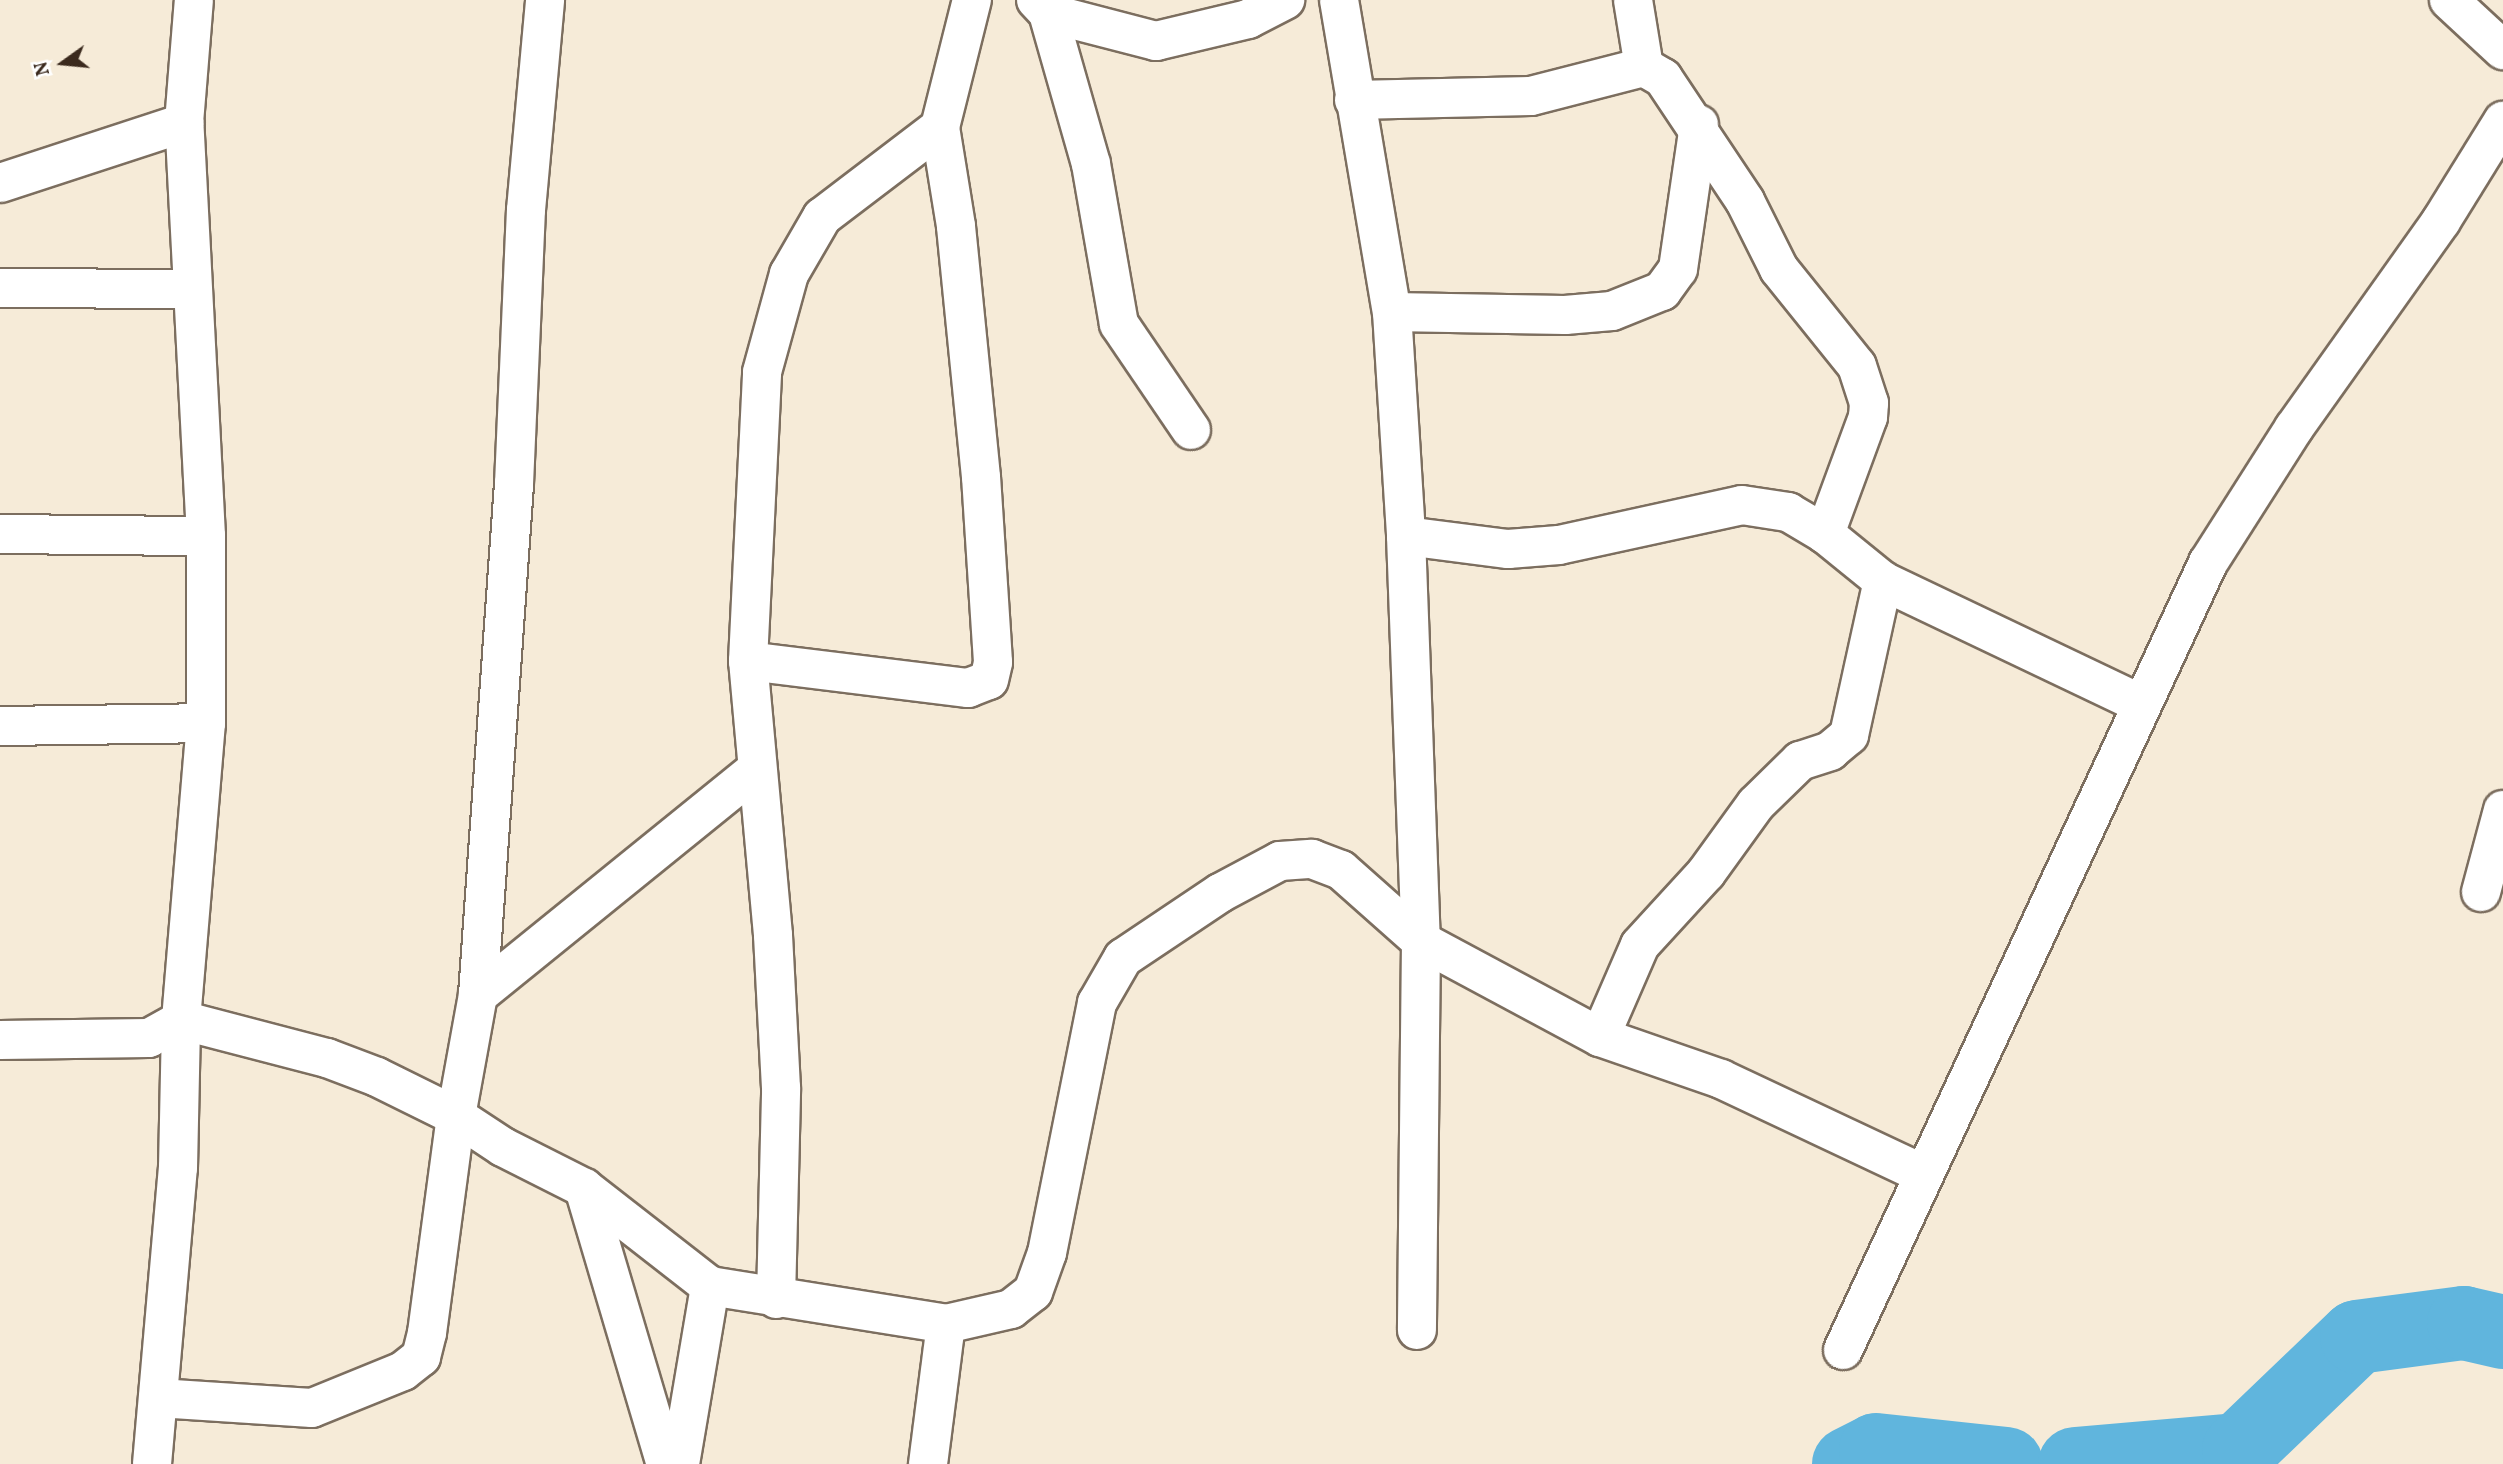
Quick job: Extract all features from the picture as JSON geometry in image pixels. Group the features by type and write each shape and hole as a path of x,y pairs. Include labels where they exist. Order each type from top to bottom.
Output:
{"street":[{"path":"152,1464 178,1168 181,1020 206,723 206,536 190,289 184,123 194,0"},
{"path":"158,1398 312,1408 403,1371 421,1357 456,1116 478,995 513,484 526,210 545,0"},
{"path":"748,662 968,688 989,680 993,662 981,477 956,226 940,127 972,0"},
{"path":"1042,7 1156,41 1248,19 1285,0"},
{"path":"1339,0 1392,312 1406,536 1421,941 1416,1330"},
{"path":"1633,0 1644,67"},
{"path":"2449,0 2503,50"},
{"path":"1042,7 1091,164 1119,324 1191,430"},
{"path":"1354,100 1531,96 1644,67 1663,78 1699,125 1745,201 1779,269 1857,366 1869,402 1860,447 1825,534"},
{"path":"1843,1350 2139,703 2208,562 2294,428 2441,221 2503,121"},
{"path":"0,183 184,123"},
{"path":"1392,312 1565,315 1612,311 1662,290 1678,269 1699,125"},
{"path":"776,1299 781,1088 773,935 755,771 748,662 762,372 789,274 822,217 940,127"},
{"path":"0,288 190,289"},
{"path":"1406,536 1508,549 1534,547 1742,505 1788,512 1825,534 1883,581 2139,703"},
{"path":"0,534 206,536"},
{"path":"1600,1037 1640,945 1699,882 1756,804 1800,761 1830,751 1849,735 1883,581"},
{"path":"0,726 206,723"},
{"path":"478,995 755,771"},
{"path":"2482,891 2503,810"},
{"path":"0,1040 149,1038 181,1020 327,1058 377,1077 456,1116 503,1147 583,1188 710,1286 776,1299 946,1324 1011,1309 1033,1292 1047,1253 1097,1003 1123,958 1220,893 1280,861 1312,859 1341,870 1421,941 1600,1037 1733,1084 1923,1174"},
{"path":"583,1188 666,1464"},
{"path":"680,1464 710,1286"},
{"path":"928,1464 946,1324"}],"waterway":[{"path":"2075,1464 2239,1450 2357,1337 2464,1323 2503,1332"},
{"path":"1849,1464 1876,1450 2006,1464"}]}
